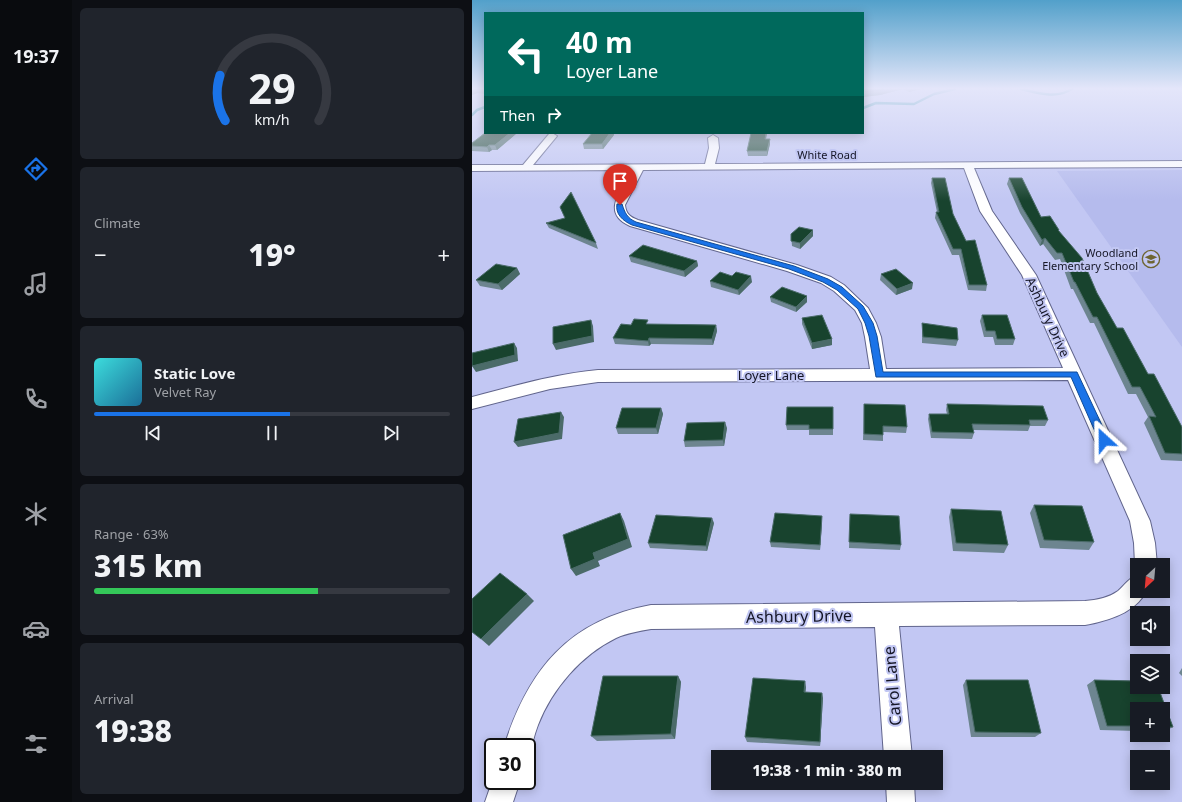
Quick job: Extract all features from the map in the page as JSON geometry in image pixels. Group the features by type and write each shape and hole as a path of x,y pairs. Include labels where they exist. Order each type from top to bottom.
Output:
{"street":[{"path":"526,167 552,136"},
{"path":"709,167 714,148 713,138"},
{"name":"White Road","path":"472,168 1182,164"},
{"name":"Ashbury Drive","path":"968,166 986,211 1029,275 1074,374 1140,521 1145,540 1146,558"},
{"path":"639,167 620,205 619,210 624,217 634,223 658,231 811,274 839,288 861,308 869,323 873,336 879,375"},
{"name":"Loyer Lane","path":"472,402 548,382 598,376 1074,374"},
{"name":"Ashbury Drive","path":"521,738 529,716 545,685 558,668 586,641 618,623 651,617 1085,613 1101,611 1114,606 1130,594"},
{"name":"Carol Lane","path":"886,615 897,750"},
{"path":"498,802 503,790"},
{"path":"900,790 901,802"}],"shaded area":[{"name":"Woodland Elementary School","path":"1182,170 1182,347 1057,171"}],"building":[{"path":"484,134 509,134 495,145 489,145 487,147 472,146 472,143"},
{"path":"591,134 609,134 602,144 583,144"},
{"path":"751,134 766,134 765,139 770,139 767,151 747,151"},
{"path":"932,178 945,178 953,214 966,241 975,240 987,285 969,285 961,249 953,249 936,212 939,212"},
{"path":"1009,178 1022,178 1041,217 1050,216 1058,230 1082,258 1097,293 1117,328 1123,328 1148,374 1154,374 1182,427 1182,454 1165,453 1149,416 1156,417 1140,387 1132,387 1097,317 1093,317 1074,282 1062,253 1057,253 1045,238 1042,240 1022,207"},
{"path":"571,192 596,243 546,223 565,218 560,207"},
{"path":"799,227 813,230 800,243 791,241 791,234"},
{"path":"643,245 697,261 684,271 629,256"},
{"path":"496,264 517,268 498,284 476,280"},
{"path":"896,269 913,283 897,289 881,274"},
{"path":"720,272 732,276 736,272 751,276 738,290 710,281"},
{"path":"782,287 807,296 796,307 770,297"},
{"path":"822,315 832,339 812,343 802,318"},
{"path":"982,315 1007,315 1015,339 997,339 995,331 986,331"},
{"path":"634,319 648,320 646,324 716,325 712,339 649,338 648,341 613,338 621,324 631,325"},
{"path":"591,320 592,336 553,344 553,327"},
{"path":"922,323 957,328 958,340 923,337"},
{"path":"514,343 515,355 472,366 472,353"},
{"path":"864,404 905,405 907,427 883,426 883,435 864,434"},
{"path":"947,404 1043,406 1048,420 1029,420 1030,425 972,424 974,433 932,432 929,414 949,414"},
{"path":"787,407 833,407 833,429 809,429 809,425 786,425"},
{"path":"622,408 661,408 656,428 616,428"},
{"path":"561,412 559,433 514,442 518,419"},
{"path":"725,422 723,440 684,441 687,423"},
{"path":"1034,505 1082,506 1094,542 1044,540"},
{"path":"951,509 1001,511 1008,545 956,543"},
{"path":"620,513 628,539 593,553 595,559 571,569 563,535"},
{"path":"775,513 822,516 820,545 770,542"},
{"path":"850,514 899,516 901,545 849,542"},
{"path":"656,515 712,518 706,546 648,543"},
{"path":"500,573 527,594 481,639 472,632 472,599"},
{"path":"603,676 678,676 671,734 591,736"},
{"path":"753,678 805,681 804,692 822,693 820,742 745,737"},
{"path":"966,680 1028,680 1041,733 975,732"},
{"path":"1094,680 1130,681 1130,694 1161,694 1164,702 1130,702 1130,726 1107,726"},
{"path":"1170,719 1173,727 1170,727"}],"place":[{"name":"Woodland Elementary School","path":"1151,259"}],"route":[{"path":"620,205 619,210 621,214 628,221 658,231 811,274 826,280 839,288 861,308 865,314 873,336 879,375 1074,374 1104,440"}]}
